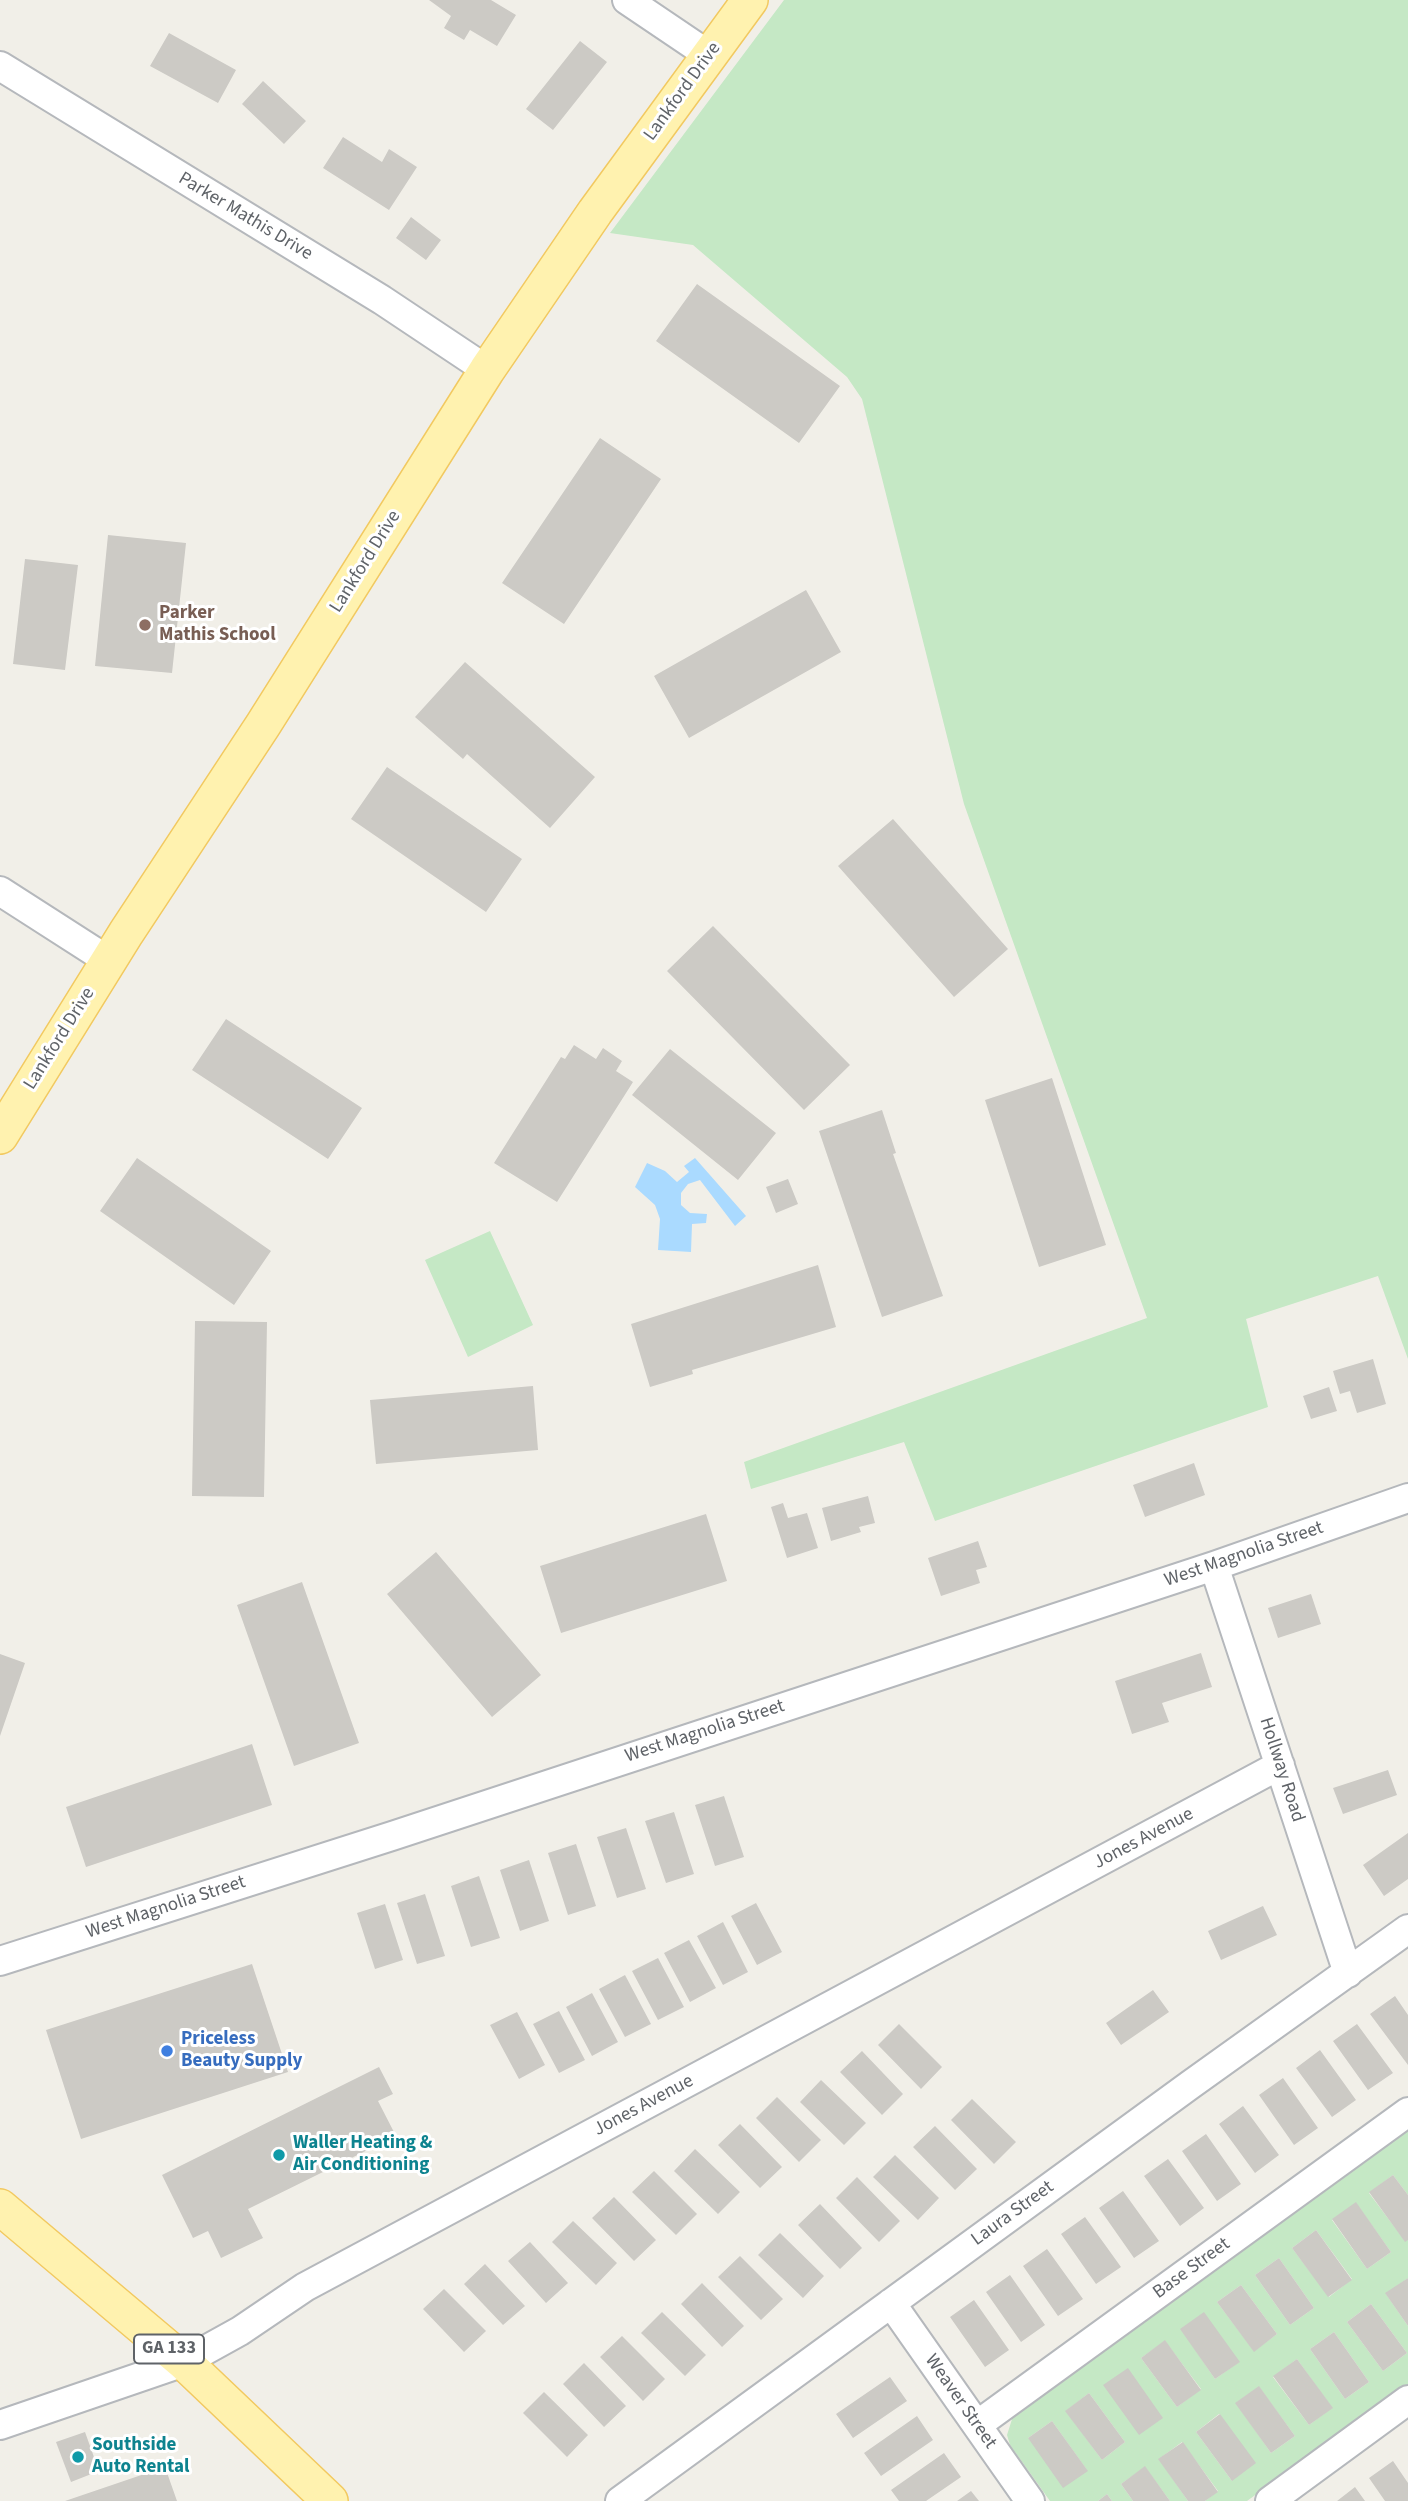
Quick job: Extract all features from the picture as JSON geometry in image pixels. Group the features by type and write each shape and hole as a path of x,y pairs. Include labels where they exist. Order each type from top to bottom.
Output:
{"main road":[{"name":"Lankford Drive","path":"0,1136 487,370 595,212 750,0"},
{"name":"GA 133","path":"0,2207 184,2362 330,2501"}],"street":[{"path":"627,0 710,55"},
{"name":"Parker Mathis Drive","path":"0,66 382,300 487,370"},
{"path":"0,891 109,961"},
{"name":"West Magnolia Street","path":"0,1961 392,1836 1214,1566 1408,1498"},
{"name":"Hollway Road","path":"1214,1566 1348,1973"},
{"name":"Jones Avenue","path":"0,2426 184,2362 240,2331 304,2287 1280,1765"},
{"name":"Laura Street","path":"620,2501 1189,2085 1408,1929"},
{"name":"Base Street","path":"977,2426 1408,2112"},
{"name":"Weaver Street","path":"891,2304 1030,2501"},
{"path":"1270,2501 1408,2400"}],"green space":[{"path":"784,0 1408,0 1408,1359 1378,1276 1246,1319 1268,1407 935,1521 904,1442 751,1489 744,1462 1147,1318 964,804 862,399 847,377 693,245 610,233"},
{"path":"490,1231 533,1325 468,1357 425,1260"},
{"path":"1408,2129 1408,2195 1393,2175 1369,2193 1405,2241 1408,2240 1408,2278 1386,2294 1408,2326 1408,2384 1247,2501 1205,2501 1218,2491 1182,2442 1159,2459 1188,2501 1170,2501 1145,2467 1121,2484 1133,2501 1112,2501 1107,2494 1098,2501 1050,2501 1010,2445 1007,2435 1013,2416","holes":["1356,2203 1391,2252 1367,2269 1332,2220","1316,2230 1352,2279 1329,2297 1292,2248","1279,2258 1314,2308 1290,2325 1255,2275","1241,2285 1277,2334 1254,2351 1217,2302","1371,2304 1407,2353 1383,2371 1347,2322","1181,2329 1239,2362 1215,2379","1334,2332 1369,2382 1345,2399 1310,2349","1165,2341 1201,2389 1177,2407 1141,2358","1297,2359 1332,2408 1309,2425 1273,2377","1259,2387 1295,2436 1271,2453 1236,2403","1089,2393 1125,2442 1102,2460 1066,2411","1219,2414 1220,2414 1232,2481 1196,2432","1052,2421 1087,2470 1028,2438"]}],"water":[{"path":"695,1158 746,1216 735,1226 700,1180 688,1184 681,1193 681,1205 690,1213 707,1214 706,1223 692,1224 691,1252 658,1250 660,1219 655,1205 635,1187 647,1163 665,1171 677,1182 689,1172 684,1166"}],"building":[{"path":"429,0 491,0 516,15 497,46 470,30 464,40 444,28 451,16"},
{"path":"169,33 236,70 218,103 150,66"},
{"path":"580,41 607,62 553,130 526,109"},
{"path":"263,81 306,121 284,144 242,104"},
{"path":"343,137 382,162 389,149 417,167 389,210 323,168"},
{"path":"411,217 441,240 426,260 396,238"},
{"path":"697,284 840,386 799,443 656,341"},
{"path":"600,438 661,479 564,624 502,583"},
{"path":"108,535 186,543 172,673 95,666"},
{"path":"25,559 78,565 65,670 13,664"},
{"path":"806,590 841,652 689,738 654,676"},
{"path":"465,662 595,777 550,828 467,754 463,759 415,717"},
{"path":"387,767 522,859 486,912 351,819"},
{"path":"893,819 1008,949 954,997 838,866"},
{"path":"713,926 850,1065 804,1110 667,971"},
{"path":"226,1019 362,1108 328,1159 192,1070"},
{"path":"574,1045 596,1059 603,1048 622,1061 616,1071 633,1082 557,1202 494,1163 561,1057 565,1059"},
{"path":"670,1049 776,1133 738,1180 632,1095"},
{"path":"1052,1078 1106,1245 1039,1267 985,1100"},
{"path":"882,1110 896,1153 893,1154 943,1296 882,1317 819,1131"},
{"path":"137,1158 271,1251 234,1305 100,1211"},
{"path":"788,1179 798,1204 776,1213 766,1187"},
{"path":"818,1265 836,1327 692,1370 693,1374 650,1387 631,1324"},
{"path":"195,1321 267,1322 264,1497 192,1496"},
{"path":"1373,1359 1386,1404 1357,1413 1350,1391 1340,1394 1333,1371"},
{"path":"533,1386 538,1450 376,1464 370,1400"},
{"path":"1329,1387 1337,1411 1311,1419 1303,1396"},
{"path":"1194,1463 1205,1495 1145,1517 1133,1485"},
{"path":"868,1496 875,1523 859,1527 861,1532 831,1541 822,1508"},
{"path":"783,1503 788,1518 807,1513 818,1548 787,1558 771,1507"},
{"path":"706,1514 727,1581 561,1633 540,1566"},
{"path":"978,1541 987,1567 976,1570 980,1583 941,1596 928,1558"},
{"path":"436,1552 541,1675 492,1717 387,1594"},
{"path":"302,1582 359,1743 294,1766 237,1605"},
{"path":"1311,1594 1321,1624 1278,1638 1268,1608"},
{"path":"1201,1653 1212,1687 1162,1703 1169,1722 1132,1734 1115,1681"},
{"path":"0,1654 25,1663 0,1736"},
{"path":"252,1744 272,1805 86,1867 66,1807"},
{"path":"1388,1770 1397,1795 1343,1814 1333,1788"},
{"path":"724,1796 744,1857 715,1866 695,1805"},
{"path":"674,1812 694,1874 666,1883 645,1821"},
{"path":"626,1828 646,1889 617,1898 597,1837"},
{"path":"1408,1833 1408,1879 1384,1896 1363,1865"},
{"path":"576,1844 596,1906 568,1915 548,1853"},
{"path":"529,1860 549,1921 520,1931 500,1870"},
{"path":"479,1876 500,1938 471,1947 451,1886"},
{"path":"425,1894 445,1956 417,1964 397,1903"},
{"path":"756,1903 782,1952 757,1965 731,1916"},
{"path":"385,1904 403,1960 375,1969 357,1913"},
{"path":"1263,1906 1277,1935 1221,1960 1208,1931"},
{"path":"723,1922 748,1972 723,1985 697,1936"},
{"path":"689,1940 716,1988 690,2002 664,1953"},
{"path":"658,1958 684,2007 658,2020 632,1971"},
{"name":"Priceless Beauty Supply","path":"252,1964 288,2072 81,2139 46,2030"},
{"path":"625,1975 651,2024 625,2037 599,1989"},
{"path":"1153,1990 1169,2012 1121,2045 1106,2023"},
{"path":"592,1993 618,2042 592,2056 566,2007"},
{"path":"1395,1996 1408,2015 1408,2065 1370,2014"},
{"path":"559,2011 585,2060 559,2073 533,2024"},
{"path":"517,2012 545,2065 519,2079 490,2025"},
{"path":"899,2024 942,2067 921,2089 878,2045"},
{"path":"1357,2024 1393,2073 1368,2090 1333,2041"},
{"path":"1320,2050 1356,2100 1332,2117 1296,2068"},
{"path":"862,2051 903,2094 882,2115 840,2072"},
{"name":"Waller Heating & Air Conditioning","path":"379,2067 393,2094 378,2101 396,2136 248,2209 263,2238 221,2258 208,2231 193,2238 162,2175"},
{"path":"1283,2078 1318,2128 1294,2145 1259,2095"},
{"path":"821,2080 866,2123 844,2145 800,2102"},
{"path":"777,2097 821,2140 799,2162 756,2118"},
{"path":"972,2099 1016,2142 994,2164 951,2120"},
{"path":"1243,2106 1279,2155 1255,2173 1219,2124"},
{"path":"740,2124 782,2167 760,2188 718,2145"},
{"path":"935,2126 977,2169 955,2190 913,2147"},
{"path":"1206,2134 1241,2184 1217,2201 1182,2151"},
{"path":"695,2149 740,2192 718,2214 674,2171"},
{"path":"895,2155 939,2198 918,2220 873,2177"},
{"path":"1168,2159 1204,2208 1180,2226 1144,2176"},
{"path":"654,2171 697,2214 676,2235 632,2192"},
{"path":"1393,2175 1408,2195 1408,2240 1405,2242 1369,2192"},
{"path":"857,2177 900,2221 879,2242 836,2198"},
{"path":"1123,2191 1159,2241 1134,2258 1099,2208"},
{"path":"614,2197 656,2240 634,2261 592,2218"},
{"path":"1356,2202 1391,2252 1367,2269 1332,2219"},
{"path":"820,2204 862,2248 840,2269 798,2225"},
{"path":"1085,2217 1121,2267 1096,2284 1061,2234"},
{"path":"573,2221 617,2263 596,2285 552,2242"},
{"path":"1316,2230 1352,2280 1328,2297 1292,2248"},
{"path":"780,2233 824,2276 803,2298 758,2255"},
{"path":"530,2242 568,2283 546,2303 508,2261"},
{"path":"1047,2249 1083,2299 1058,2316 1023,2266"},
{"path":"740,2256 783,2299 761,2320 718,2277"},
{"path":"1279,2258 1314,2308 1290,2325 1255,2275"},
{"path":"485,2264 525,2306 503,2325 464,2284"},
{"path":"1010,2275 1045,2325 1021,2342 986,2292"},
{"path":"1408,2278 1408,2326 1385,2293"},
{"path":"702,2283 744,2326 722,2347 681,2304"},
{"path":"1241,2285 1277,2334 1254,2352 1217,2302"},
{"path":"444,2289 486,2331 464,2352 423,2309"},
{"path":"974,2300 1009,2350 985,2367 950,2317"},
{"path":"1371,2304 1407,2353 1383,2371 1347,2322"},
{"path":"662,2312 706,2355 685,2376 641,2333"},
{"path":"1204,2312 1240,2362 1215,2379 1180,2329"},
{"path":"1334,2332 1369,2382 1345,2399 1310,2349"},
{"path":"622,2336 665,2379 643,2401 600,2357"},
{"path":"1165,2340 1201,2390 1177,2407 1141,2358"},
{"path":"1297,2359 1333,2408 1309,2425 1273,2376"},
{"path":"584,2363 626,2406 604,2427 563,2384"},
{"path":"1128,2368 1163,2418 1139,2435 1103,2385"},
{"path":"890,2377 907,2401 853,2438 836,2414"},
{"path":"1259,2386 1295,2436 1271,2453 1235,2403"},
{"path":"544,2392 588,2435 567,2457 523,2413"},
{"path":"1089,2393 1125,2442 1102,2460 1065,2411"},
{"path":"1220,2414 1256,2463 1232,2481 1196,2432"},
{"path":"917,2416 933,2440 881,2476 864,2453"},
{"path":"1052,2421 1088,2471 1063,2488 1028,2438"},
{"name":"Southside Auto Rental","path":"85,2432 99,2471 71,2482 56,2442"},
{"path":"1183,2442 1218,2492 1205,2501 1188,2501 1158,2459"},
{"path":"944,2453 961,2477 926,2501 899,2501 891,2490"},
{"path":"1393,2461 1408,2483 1408,2501 1385,2501 1369,2478"},
{"path":"1145,2466 1170,2501 1133,2501 1121,2484"},
{"path":"165,2467 177,2501 65,2501"},
{"path":"1355,2487 1365,2501 1337,2501"},
{"path":"971,2491 979,2501 957,2501"},
{"path":"1107,2494 1112,2501 1098,2501"}],"place":[{"name":"Parker Mathis School","path":"145,625"},
{"name":"Priceless Beauty Supply","path":"167,2051"},
{"name":"Waller Heating & Air Conditioning","path":"279,2155"},
{"name":"Southside Auto Rental","path":"78,2457"}]}
